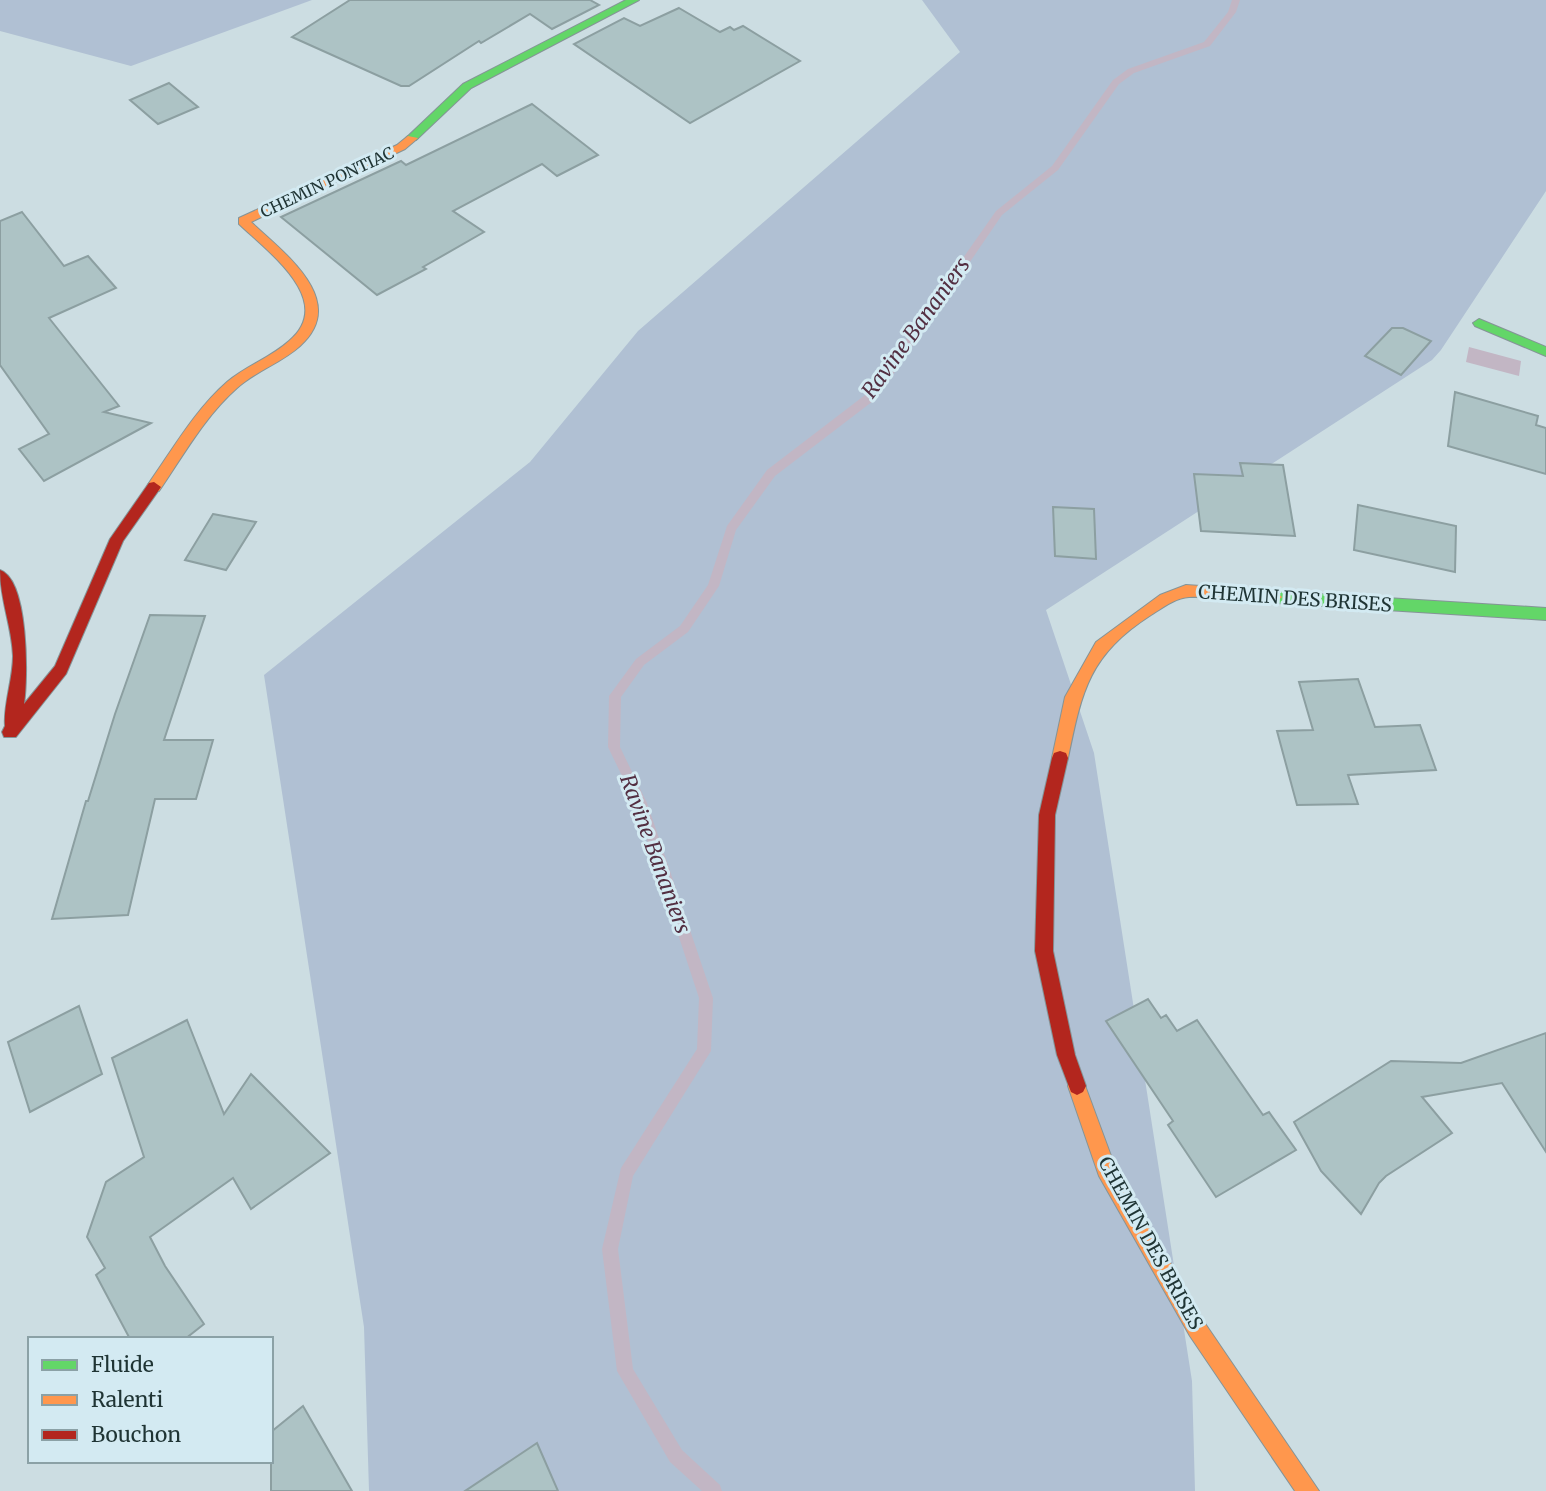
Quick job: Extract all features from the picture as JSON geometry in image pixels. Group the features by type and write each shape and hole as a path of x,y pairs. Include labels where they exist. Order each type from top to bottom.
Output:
{"street":[{"name":"CHEMIN PONTIAC","path":"0,576 5,583 20,634 22,678 8,737 61,670 117,539 214,402 235,382 295,344 310,324 313,305 306,286 243,221 401,147 428,125 447,103 467,86 634,0"},
{"path":"1479,323 1546,352"},
{"name":"CHEMIN DES BRISES","path":"1308,1491 1197,1329 1106,1169 1066,1055 1044,951 1046,842 1047,815 1073,697 1101,646 1140,615 1165,599 1186,590 1546,614"}],"shaded area":[{"path":"0,0 312,0 131,66 0,31"},
{"path":"922,0 1546,0 1546,191 1441,350 1432,360 1046,610 1094,753 1192,1381 1195,1491 369,1491 364,1327 264,675 530,462 638,331 960,52"},
{"path":"1469,347 1521,361 1519,376 1466,362"}],"building":[{"path":"350,0 590,0 599,5 552,29 530,14 481,43 479,41 409,86 401,86 292,37"},
{"path":"679,8 720,32 730,27 734,30 743,26 800,61 690,123 574,44 624,18 640,26"},
{"path":"169,83 198,107 158,124 130,100"},
{"path":"532,104 598,155 557,176 542,164 453,211 484,232 423,267 426,269 377,295 281,217 401,161 406,165"},
{"path":"22,212 64,266 88,256 116,288 49,318 119,406 104,412 151,423 44,481 19,449 49,434 0,365 0,221"},
{"path":"1392,328 1403,328 1431,341 1401,375 1365,356"},
{"path":"1455,392 1538,416 1536,425 1546,428 1546,474 1448,446"},
{"path":"1240,463 1283,465 1295,536 1201,531 1194,474 1243,476"},
{"path":"1358,505 1456,526 1455,572 1354,550"},
{"path":"1053,507 1094,509 1096,559 1055,556"},
{"path":"213,514 256,522 226,570 185,560"},
{"path":"150,615 205,616 164,740 213,740 196,799 155,799 128,915 52,919 86,801"},
{"path":"1358,679 1375,727 1420,725 1436,770 1348,775 1358,804 1297,805 1277,731 1313,730 1299,682"},
{"path":"1148,999 1161,1018 1166,1015 1177,1031 1197,1020 1263,1115 1269,1112 1296,1150 1216,1197 1168,1125 1173,1121 1106,1021"},
{"path":"79,1006 102,1074 30,1112 8,1042"},
{"path":"187,1020 224,1114 251,1074 330,1153 251,1209 233,1178 150,1237 165,1266 204,1324 188,1337 129,1337 96,1275 105,1268 87,1237 106,1182 144,1157 112,1058"},
{"path":"1546,1033 1546,1152 1502,1083 1422,1097 1452,1133 1386,1176 1361,1214 1321,1171 1294,1122 1391,1061 1461,1063"},
{"path":"303,1406 352,1491 271,1491 273,1430"},
{"path":"537,1443 558,1491 465,1491"}],"waterway":[{"name":"Ravine Bananiers","path":"714,1491 676,1456 625,1371 610,1249 626,1173 704,1051 706,998 641,803 614,747 615,696 640,662 684,629 713,586 731,529 771,473 873,395 999,213 1055,168 1116,82 1131,71 1207,44 1232,12 1236,0"}],"traffic: fast":[{"path":"412,138 467,86 634,0"},
{"path":"1479,323 1546,352"},
{"path":"1275,597 1546,614"}],"traffic: slow":[{"path":"154,487 200,420 221,396 243,376 295,344 311,321 313,307 304,285 243,221 401,147 412,138"},
{"path":"1060,758 1073,697 1101,646 1140,615 1165,599 1186,591 1275,597"},
{"path":"1077,1086 1106,1169 1197,1329 1308,1491"}],"traffic: jam":[{"path":"10,732 61,670 117,539 154,487"},
{"path":"0,576 5,583 19,638 19,685 12,724"},
{"path":"1060,758 1047,815 1044,951 1066,1055 1077,1086"}]}
